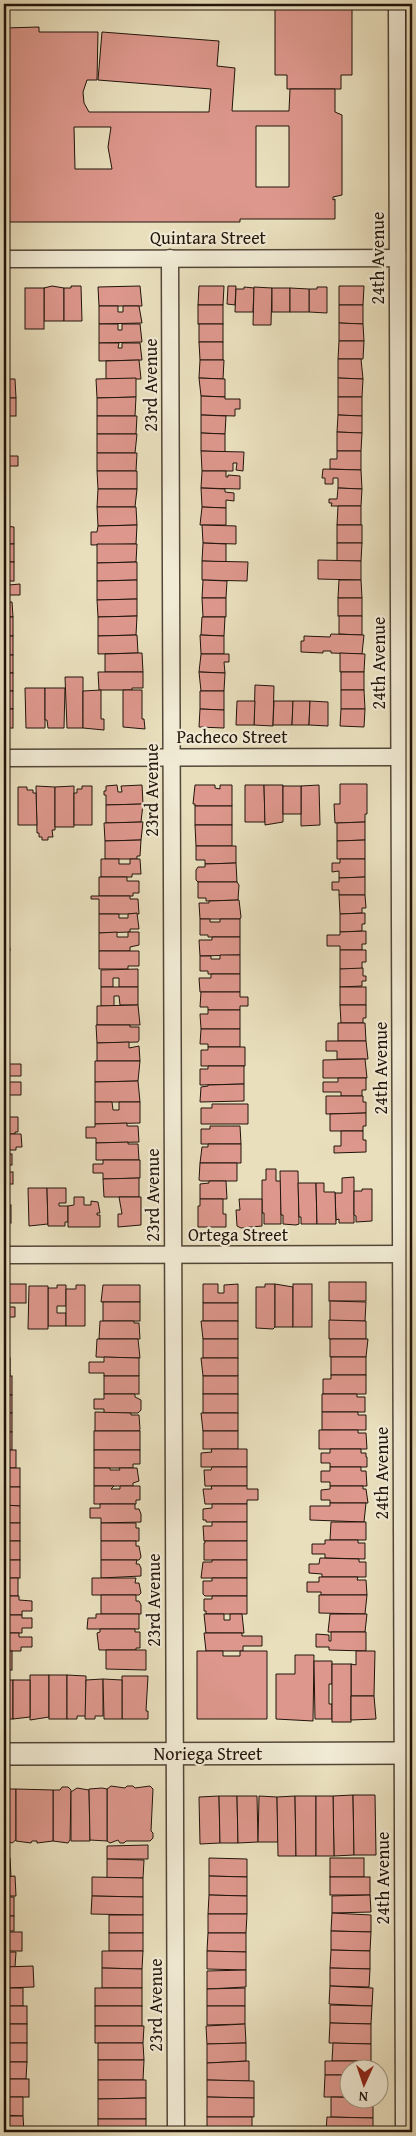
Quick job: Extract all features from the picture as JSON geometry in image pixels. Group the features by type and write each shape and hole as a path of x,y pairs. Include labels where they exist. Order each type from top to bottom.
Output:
{"street":[{"name":"24th Avenue","path":"397,4 405,258 400,757 407,1254 408,1753 404,2132"},
{"name":"23rd Avenue","path":"170,258 176,2132"},
{"name":"Quintara Street","path":"4,259 405,258"},
{"name":"Pacheco Street","path":"4,758 400,757"},
{"name":"Ortega Street","path":"4,1255 407,1254"},
{"name":"Noriega Street","path":"4,1754 408,1753"}],"building":[{"path":"275,4 352,4 352,75 341,75 341,89 287,89 287,75 275,75"},
{"path":"39,27 39,32 98,32 97,80 87,80 83,92 84,103 89,112 209,112 211,89 98,80 102,32 219,41 217,66 235,68 232,111 289,111 290,89 335,89 335,112 342,115 342,195 333,197 333,200 335,199 335,219 240,219 240,222 4,222 4,28","holes":["256,126 289,126 289,187 256,187","74,127 111,127 108,147 112,169 75,169"]},
{"path":"52,286 64,288 64,321 44,321 44,288"},
{"path":"71,286 81,286 82,321 64,321 64,288 71,288"},
{"path":"140,286 142,306 99,306 98,287"},
{"path":"199,286 224,286 223,305 198,305"},
{"path":"228,286 236,286 235,305 227,304"},
{"path":"339,286 364,286 363,305 339,305"},
{"path":"4,287 8,287 8,306 4,306"},
{"path":"244,287 254,288 253,312 235,312 236,289 244,289"},
{"path":"254,287 272,288 271,325 253,325"},
{"path":"317,287 327,287 327,313 309,312 309,289 317,289"},
{"path":"25,288 44,288 44,329 25,329"},
{"path":"272,288 290,288 290,312 272,312"},
{"path":"290,288 309,289 309,312 290,312"},
{"path":"198,305 223,305 223,324 198,324"},
{"path":"339,305 363,305 363,324 339,323"},
{"path":"4,306 8,306 8,323 4,323"},
{"path":"99,306 118,306 118,312 123,312 123,306 139,306 142,323 99,324"},
{"path":"4,323 8,323 8,343 4,343"},
{"path":"339,323 363,324 364,341 339,341"},
{"path":"99,324 118,324 118,330 122,330 122,324 140,324 142,342 99,343"},
{"path":"199,324 223,324 223,342 199,342"},
{"path":"339,341 364,341 363,359 338,359"},
{"path":"199,342 223,342 223,360 200,360"},
{"path":"4,343 8,343 8,360 4,360"},
{"path":"99,343 119,343 118,348 122,348 122,343 140,343 142,360 99,361"},
{"path":"338,359 361,359 363,379 338,378"},
{"path":"4,360 8,360 8,379 4,379"},
{"path":"139,360 141,379 106,379 106,361"},
{"path":"200,360 224,360 223,379 199,378"},
{"path":"136,378 136,397 97,398 96,379"},
{"path":"199,378 225,379 225,397 201,396"},
{"path":"338,378 363,379 362,397 338,397"},
{"path":"4,379 15,379 16,398 4,398"},
{"path":"201,396 240,399 240,409 235,409 235,416 201,415"},
{"path":"136,397 135,416 97,416 97,398"},
{"path":"338,397 362,397 362,416 338,415"},
{"path":"4,398 16,398 16,416 4,416"},
{"path":"201,415 226,416 225,434 201,433"},
{"path":"338,415 362,416 362,433 337,432"},
{"path":"4,416 7,416 7,435 4,435"},
{"path":"97,416 137,416 136,434 97,434"},
{"path":"337,432 362,433 361,451 337,451"},
{"path":"201,433 225,434 225,452 201,451"},
{"path":"6,434 6,452 4,452 4,435"},
{"path":"97,434 137,434 135,453 97,453"},
{"path":"201,451 244,452 243,471 236,470 237,463 233,463 233,471 202,471"},
{"path":"337,451 361,451 361,470 330,469 330,459 337,459"},
{"path":"4,452 6,452 6,456 18,456 18,466 6,466 6,471 4,471"},
{"path":"97,453 137,453 136,471 97,471"},
{"path":"323,469 361,470 362,489 338,488 338,478 333,478 333,484 325,484 325,478 322,478"},
{"path":"4,471 8,471 8,489 4,489"},
{"path":"97,471 137,471 137,489 98,489"},
{"path":"202,471 226,471 226,477 228,475 240,476 240,489 201,488"},
{"path":"201,488 225,489 225,492 234,493 234,501 226,500 226,508 202,507"},
{"path":"338,488 362,489 361,506 331,506 332,503 329,503 329,499 337,499"},
{"path":"4,489 8,489 8,507 4,507"},
{"path":"98,489 137,489 135,507 97,507"},
{"path":"338,506 361,506 361,525 337,525"},
{"path":"4,507 8,507 9,526 4,526"},
{"path":"97,507 136,507 137,525 98,526"},
{"path":"202,507 226,508 226,525 200,525"},
{"path":"137,525 136,544 91,545 91,532 97,532 98,526"},
{"path":"202,525 236,526 236,544 203,543"},
{"path":"337,525 362,525 362,543 337,543"},
{"path":"4,526 14,527 14,544 4,544"},
{"path":"203,543 226,544 226,562 202,561"},
{"path":"337,543 362,543 361,561 337,561"},
{"path":"4,544 14,544 14,562 4,562"},
{"path":"97,544 137,544 136,562 97,563"},
{"path":"318,560 361,561 361,580 318,579"},
{"path":"202,561 248,562 247,581 202,580"},
{"path":"4,562 14,562 14,581 4,581"},
{"path":"137,562 137,580 97,581 97,563"},
{"path":"137,580 137,599 97,600 97,581"},
{"path":"203,580 227,581 226,598 202,598"},
{"path":"339,580 361,580 362,598 338,598"},
{"path":"4,581 9,581 9,585 20,584 20,595 9,595 9,599 4,599"},
{"path":"202,598 226,598 226,617 203,617"},
{"path":"338,598 362,598 362,616 338,616"},
{"path":"4,599 9,599 9,602 12,602 13,617 4,617"},
{"path":"137,599 137,616 98,617 97,600"},
{"path":"137,616 136,635 98,636 98,617"},
{"path":"339,616 362,616 362,635 339,634"},
{"path":"4,617 13,617 13,636 4,636"},
{"path":"202,617 225,617 224,636 201,635"},
{"path":"331,634 364,635 362,654 331,653 331,651 323,651 323,653 301,652 301,641 304,641 304,636 330,637"},
{"path":"137,635 138,653 98,654 98,636"},
{"path":"200,635 224,636 224,654 201,654"},
{"path":"4,636 13,636 13,655 4,655"},
{"path":"142,653 143,672 105,672 105,654"},
{"path":"340,653 365,654 364,672 340,672"},
{"path":"201,654 229,654 229,662 224,662 225,673 199,672"},
{"path":"4,655 13,655 13,673 4,673"},
{"path":"98,672 143,672 143,688 99,690"},
{"path":"199,672 225,673 224,691 201,691"},
{"path":"341,672 364,672 364,690 341,690"},
{"path":"4,673 13,673 13,691 4,691"},
{"path":"65,677 83,677 83,728 67,728"},
{"path":"255,685 274,686 273,726 254,725"},
{"path":"25,688 45,688 45,728 26,728"},
{"path":"45,688 65,688 64,728 48,728 47,720 45,720"},
{"path":"101,690 101,719 104,719 104,730 83,728 83,691"},
{"path":"123,690 142,690 142,719 144,719 145,729 123,727"},
{"path":"341,690 364,690 365,709 341,709"},
{"path":"4,691 13,691 13,709 4,709"},
{"path":"200,691 224,691 224,710 200,709"},
{"path":"237,701 255,701 254,725 236,725"},
{"path":"274,701 293,701 292,725 273,725"},
{"path":"293,701 310,701 309,725 292,725"},
{"path":"310,701 328,702 328,726 309,725"},
{"path":"4,709 13,709 13,728 4,728"},
{"path":"200,709 224,710 224,728 199,727"},
{"path":"341,709 365,709 364,727 340,726"},
{"path":"4,784 7,784 8,795 5,795 5,804"},
{"path":"340,784 367,784 367,814 365,814 365,822 335,823 334,804 340,804"},
{"path":"117,785 118,792 122,792 121,786 142,785 143,804 106,805 104,791 106,791 106,786"},
{"path":"195,785 215,785 215,788 220,789 220,785 232,785 232,806 195,806 193,804"},
{"path":"245,785 264,785 265,822 245,822"},
{"path":"264,785 283,785 283,822 265,825"},
{"path":"319,785 320,825 301,826 301,786"},
{"path":"36,786 55,787 55,830 52,830 53,837 48,837 48,840 42,840 42,837 39,837 39,833 37,833"},
{"path":"74,786 74,827 55,827 55,787"},
{"path":"82,786 92,786 92,825 74,825 74,793 77,793 77,789 82,789"},
{"path":"283,786 301,786 301,814 283,814"},
{"path":"18,787 27,787 27,790 33,790 33,793 36,793 37,825 18,825"},
{"path":"143,804 141,822 106,823 106,805"},
{"path":"195,806 232,806 232,825 195,825"},
{"path":"4,822 9,823 9,840 4,841"},
{"path":"143,822 141,840 105,841 104,823"},
{"path":"365,822 365,840 337,841 337,823"},
{"path":"195,825 232,825 232,846 196,846"},
{"path":"141,840 140,856 137,856 137,859 105,859 105,841"},
{"path":"365,840 365,859 337,859 337,841"},
{"path":"4,841 8,841 8,859 4,859"},
{"path":"196,846 236,846 236,863 205,864 205,860 196,860"},
{"path":"4,859 8,859 8,878 4,878"},
{"path":"101,859 119,859 119,864 130,864 130,859 140,859 141,874 132,874 132,877 101,877"},
{"path":"340,859 365,859 365,877 339,878 339,871 332,872 332,863 340,863"},
{"path":"236,863 237,882 198,882 196,880 196,870 198,867 205,867 205,864"},
{"path":"99,877 127,877 127,881 139,881 139,893 133,893 133,896 99,896"},
{"path":"365,877 365,895 339,895 339,890 332,890 332,882 339,882 339,878"},
{"path":"4,878 9,878 9,894 4,894"},
{"path":"198,882 237,882 239,885 238,900 206,901 206,898 198,898"},
{"path":"339,895 365,895 366,908 362,908 362,913 340,914"},
{"path":"4,896 8,896 8,914 4,914"},
{"path":"91,896 130,896 130,899 138,899 139,914 99,914 99,899 91,899"},
{"path":"239,900 240,919 200,919 199,903"},
{"path":"137,913 139,929 130,929 130,932 99,933 99,914 119,914 119,918 128,918 128,914"},
{"path":"365,913 365,924 362,924 362,931 340,932 340,914"},
{"path":"4,914 6,914 8,933 4,933"},
{"path":"200,919 220,922 220,919 240,919 240,937 208,937 208,935 200,935"},
{"path":"366,931 366,944 362,944 362,950 340,950 340,946 327,946 327,935 340,935 340,932"},
{"path":"117,932 117,937 128,937 128,932 139,932 139,945 130,947 130,951 99,951 99,933"},
{"path":"4,933 8,933 10,951 4,951"},
{"path":"212,937 240,937 240,955 200,956 199,940 212,940"},
{"path":"340,950 366,950 366,962 362,962 362,969 340,969"},
{"path":"4,951 6,951 8,970 4,970"},
{"path":"99,951 139,951 139,966 128,966 128,969 99,969"},
{"path":"220,955 240,955 240,974 208,974 208,971 200,971 200,956 211,956 211,959 220,959"},
{"path":"363,968 363,976 366,976 366,981 362,981 362,986 340,987 340,969"},
{"path":"138,969 138,987 119,987 119,978 113,978 113,987 101,987 101,970"},
{"path":"4,970 8,970 7,988 4,988"},
{"path":"211,974 240,974 240,992 200,992 199,978 211,978"},
{"path":"101,987 138,987 138,1005 120,1005 119,996 114,996 114,1006 101,1006"},
{"path":"340,987 366,987 366,1005 340,1005"},
{"path":"4,988 8,988 8,1005 4,1005"},
{"path":"201,992 240,992 240,997 248,997 248,1006 240,1006 240,1010 208,1010 208,1007 200,1007"},
{"path":"4,1005 8,1005 8,1025 4,1025"},
{"path":"138,1005 140,1025 97,1025 97,1006"},
{"path":"340,1005 366,1005 366,1018 363,1018 363,1023 341,1023"},
{"path":"208,1010 240,1010 240,1029 201,1029 200,1014 208,1014"},
{"path":"338,1023 365,1023 366,1041 338,1041"},
{"path":"4,1025 6,1025 9,1043 4,1043"},
{"path":"96,1025 130,1025 130,1027 139,1027 139,1040 138,1042 97,1043"},
{"path":"201,1029 240,1029 240,1047 208,1047 208,1044 200,1044"},
{"path":"326,1041 366,1041 368,1059 337,1059 337,1051 326,1051"},
{"path":"129,1042 129,1048 139,1046 140,1061 97,1061 97,1043"},
{"path":"4,1043 9,1043 7,1061 4,1061"},
{"path":"208,1047 245,1047 245,1066 201,1066 201,1050 208,1050"},
{"path":"365,1059 367,1078 323,1078 323,1060"},
{"path":"4,1061 5,1064 21,1064 21,1076 5,1076 4,1080"},
{"path":"95,1061 140,1061 138,1081 95,1082"},
{"path":"208,1066 244,1066 244,1084 200,1085 200,1069 208,1069"},
{"path":"338,1078 366,1078 366,1090 362,1090 362,1096 341,1096 341,1092 323,1092 323,1082 338,1082"},
{"path":"9,1079 9,1082 21,1082 21,1095 4,1097 4,1080"},
{"path":"138,1081 140,1102 95,1102 95,1082"},
{"path":"244,1084 244,1101 200,1102 201,1087 208,1085"},
{"path":"326,1096 363,1096 363,1102 366,1102 366,1113 326,1114"},
{"path":"4,1097 9,1097 9,1114 4,1115"},
{"path":"95,1102 112,1102 113,1110 119,1110 119,1102 140,1102 140,1123 95,1124"},
{"path":"212,1104 248,1104 248,1124 201,1124 201,1108 212,1108"},
{"path":"366,1113 366,1126 363,1126 363,1131 330,1131 330,1114"},
{"path":"9,1114 9,1117 18,1117 18,1132 15,1132 15,1134 4,1134 4,1115"},
{"path":"127,1123 127,1126 138,1126 139,1142 96,1143 96,1138 86,1138 86,1127 95,1127 95,1124"},
{"path":"210,1126 240,1126 241,1144 201,1144 201,1129 210,1129"},
{"path":"341,1131 363,1131 363,1140 366,1140 366,1152 334,1153 334,1146 341,1146"},
{"path":"4,1134 21,1134 22,1147 16,1147 16,1150 4,1150"},
{"path":"128,1142 128,1144 138,1144 139,1160 96,1160 96,1143"},
{"path":"208,1144 241,1144 241,1163 200,1163 202,1147 208,1147"},
{"path":"4,1154 12,1154 12,1165 4,1165"},
{"path":"103,1160 140,1160 140,1178 103,1179 103,1173 93,1173 93,1164 103,1164"},
{"path":"200,1163 237,1163 237,1181 201,1181 199,1180"},
{"path":"266,1169 276,1169 276,1181 281,1181 281,1224 264,1224 262,1180 266,1180"},
{"path":"280,1171 298,1171 299,1224 296,1225 283,1224"},
{"path":"4,1172 13,1172 13,1184 4,1184"},
{"path":"354,1177 354,1223 339,1223 339,1219 336,1220 335,1193 342,1193 342,1178"},
{"path":"139,1178 139,1197 104,1197 103,1179"},
{"path":"209,1181 226,1181 227,1199 200,1199 200,1184 209,1183"},
{"path":"298,1183 316,1183 317,1224 301,1224"},
{"path":"316,1183 324,1183 324,1192 335,1192 336,1224 317,1224"},
{"path":"28,1188 47,1188 48,1224 29,1226"},
{"path":"47,1188 66,1188 66,1203 59,1203 59,1206 68,1206 68,1222 65,1222 65,1226 48,1226"},
{"path":"362,1189 372,1189 372,1221 356,1222 356,1216 354,1215 354,1191 362,1191"},
{"path":"74,1197 84,1197 84,1205 91,1205 91,1201 98,1202 100,1213 97,1213 97,1215 100,1215 100,1227 68,1227 68,1206 74,1205"},
{"path":"119,1197 141,1197 141,1225 118,1227 118,1214 122,1214"},
{"path":"200,1199 223,1199 223,1214 226,1214 226,1227 198,1227"},
{"path":"239,1199 262,1199 262,1226 241,1228 237,1226 236,1210 240,1210"},
{"path":"4,1205 11,1205 11,1223 4,1223"},
{"path":"329,1282 366,1282 366,1301 329,1301"},
{"path":"4,1284 26,1284 26,1303 4,1303"},
{"path":"203,1284 218,1284 218,1293 224,1293 224,1285 238,1284 238,1303 203,1303"},
{"path":"265,1284 275,1284 275,1327 273,1329 256,1328 256,1287 265,1287"},
{"path":"275,1284 293,1287 293,1327 275,1327"},
{"path":"293,1284 312,1284 312,1327 293,1327"},
{"path":"57,1285 66,1285 66,1306 57,1306 57,1313 66,1313 66,1326 48,1326 48,1288 57,1288"},
{"path":"76,1285 85,1285 85,1326 66,1326 66,1289 76,1289"},
{"path":"103,1285 140,1285 140,1302 101,1302"},
{"path":"29,1286 48,1286 48,1329 28,1329"},
{"path":"330,1301 366,1302 365,1321 330,1321"},
{"path":"103,1302 140,1302 140,1321 103,1321"},
{"path":"4,1303 8,1303 8,1307 15,1307 15,1317 8,1317 8,1322 4,1322"},
{"path":"203,1303 238,1303 238,1321 203,1321"},
{"path":"329,1320 366,1321 366,1339 329,1339"},
{"path":"100,1321 134,1321 134,1323 139,1323 140,1339 99,1339"},
{"path":"201,1321 238,1321 238,1339 203,1339"},
{"path":"4,1322 8,1322 8,1339 4,1339"},
{"path":"4,1339 8,1339 8,1358 4,1358"},
{"path":"97,1339 138,1339 140,1358 96,1357"},
{"path":"203,1339 238,1339 238,1358 203,1358"},
{"path":"330,1339 368,1339 366,1357 330,1357"},
{"path":"104,1357 139,1358 139,1376 104,1376 104,1373 89,1373 89,1362 104,1362"},
{"path":"331,1357 366,1357 366,1375 331,1375"},
{"path":"4,1358 10,1358 10,1376 4,1376"},
{"path":"201,1358 238,1358 238,1376 203,1376"},
{"path":"331,1375 366,1375 366,1394 323,1394 323,1379 331,1379"},
{"path":"4,1376 12,1376 12,1395 4,1395"},
{"path":"104,1376 139,1376 139,1394 104,1394"},
{"path":"203,1376 238,1376 238,1394 203,1394"},
{"path":"104,1394 135,1394 135,1397 141,1400 141,1410 138,1413 104,1413 104,1409 94,1409 94,1399 104,1399"},
{"path":"203,1394 238,1394 238,1413 203,1413"},
{"path":"322,1394 357,1394 357,1397 365,1397 365,1412 322,1412"},
{"path":"4,1395 12,1395 12,1413 4,1413"},
{"path":"95,1412 139,1415 140,1429 139,1431 95,1431"},
{"path":"322,1412 358,1412 358,1415 366,1415 366,1430 322,1430"},
{"path":"4,1413 12,1413 12,1432 4,1432"},
{"path":"201,1413 238,1413 238,1431 203,1431"},
{"path":"319,1430 358,1430 358,1433 366,1433 367,1449 319,1449"},
{"path":"94,1431 140,1431 140,1450 94,1450"},
{"path":"203,1431 238,1431 238,1449 203,1449"},
{"path":"4,1432 12,1432 12,1450 4,1450"},
{"path":"211,1449 247,1449 247,1467 201,1467 201,1453 212,1452"},
{"path":"330,1449 361,1449 361,1453 366,1453 367,1467 330,1467 330,1463 321,1463 321,1453 330,1453"},
{"path":"4,1450 16,1450 16,1468 4,1468"},
{"path":"94,1450 140,1450 140,1464 133,1464 133,1468 94,1468"},
{"path":"212,1467 247,1467 247,1486 205,1486 204,1470 211,1470"},
{"path":"330,1467 361,1467 361,1471 366,1471 367,1486 330,1486 330,1482 321,1482 321,1471 330,1471"},
{"path":"4,1468 20,1468 20,1487 4,1487"},
{"path":"94,1468 120,1470 119,1468 137,1468 139,1481 133,1483 133,1486 94,1486"},
{"path":"94,1486 114,1486 111,1489 120,1489 120,1486 140,1486 140,1500 136,1500 136,1504 94,1504"},
{"path":"211,1486 247,1486 247,1489 258,1489 258,1500 247,1500 247,1504 205,1504 203,1489 212,1489"},
{"path":"330,1486 363,1486 363,1489 366,1489 368,1503 330,1503 330,1500 321,1500 321,1490 330,1489"},
{"path":"4,1487 20,1487 20,1506 4,1505"},
{"path":"330,1503 366,1503 364,1522 310,1520 310,1506 330,1506"},
{"path":"100,1504 135,1504 135,1509 139,1509 141,1514 141,1522 101,1523 101,1518 90,1518 90,1508 100,1508"},
{"path":"212,1504 247,1504 247,1522 206,1522 206,1520 203,1520 203,1509 212,1508"},
{"path":"4,1505 20,1506 20,1523 4,1523"},
{"path":"212,1522 247,1522 247,1541 204,1541 203,1526 212,1526"},
{"path":"331,1522 366,1522 366,1540 330,1540"},
{"path":"4,1523 20,1523 20,1541 4,1541"},
{"path":"101,1523 136,1523 136,1528 139,1528 139,1541 101,1541"},
{"path":"325,1540 358,1540 358,1543 365,1543 365,1559 325,1558 325,1554 312,1554 312,1544 325,1544"},
{"path":"4,1541 20,1541 20,1560 4,1560"},
{"path":"101,1541 136,1541 141,1557 139,1560 101,1560"},
{"path":"205,1541 247,1541 247,1560 204,1560"},
{"path":"320,1558 359,1559 359,1562 366,1562 366,1577 322,1577 322,1574 309,1573 309,1564 319,1564"},
{"path":"4,1560 20,1560 20,1578 4,1578"},
{"path":"101,1560 137,1560 136,1564 139,1564 141,1568 141,1576 101,1578"},
{"path":"212,1560 247,1560 247,1578 201,1578 203,1562 212,1562"},
{"path":"319,1577 358,1577 357,1580 366,1580 367,1595 321,1595 321,1592 307,1592 307,1582 319,1582"},
{"path":"4,1578 18,1578 18,1596 4,1596"},
{"path":"92,1578 136,1578 135,1583 139,1583 141,1593 139,1595 92,1595"},
{"path":"212,1578 247,1578 247,1596 205,1596 203,1594 203,1581 212,1581"},
{"path":"101,1595 136,1595 136,1601 139,1601 141,1605 141,1614 101,1614"},
{"path":"319,1595 367,1595 365,1614 319,1613"},
{"path":"4,1596 19,1596 19,1600 32,1601 32,1611 22,1611 22,1615 4,1615"},
{"path":"212,1596 247,1596 247,1614 206,1614 206,1611 204,1611 204,1599 212,1599"},
{"path":"96,1614 139,1614 139,1629 87,1629 88,1618 96,1618"},
{"path":"204,1614 224,1614 224,1620 230,1620 230,1614 242,1614 244,1633 206,1633"},
{"path":"330,1614 367,1614 365,1632 328,1632"},
{"path":"4,1615 22,1615 22,1618 32,1618 32,1628 22,1628 22,1633 4,1633"},
{"path":"100,1629 135,1629 135,1632 140,1632 140,1648 136,1648 136,1650 99,1650 97,1633 100,1632"},
{"path":"331,1632 366,1632 366,1651 329,1650 329,1647 316,1647 316,1634 329,1635 329,1641 331,1641"},
{"path":"4,1633 19,1633 19,1637 32,1637 32,1647 21,1647 21,1651 4,1651"},
{"path":"204,1633 242,1633 242,1636 262,1636 262,1646 243,1646 243,1651 206,1651"},
{"path":"106,1650 146,1650 146,1670 106,1669"},
{"path":"4,1651 12,1651 12,1670 4,1670"},
{"path":"197,1651 223,1651 223,1656 240,1656 240,1651 267,1651 267,1719 197,1719"},
{"path":"356,1651 375,1651 374,1696 351,1696 351,1664 356,1665"},
{"path":"295,1655 314,1655 313,1721 276,1719 276,1674 295,1674"},
{"path":"314,1661 332,1661 332,1684 329,1684 329,1704 332,1704 332,1719 315,1719"},
{"path":"332,1664 351,1664 351,1722 332,1722"},
{"path":"30,1675 49,1675 49,1717 30,1720"},
{"path":"49,1675 67,1675 67,1719 49,1719"},
{"path":"67,1675 86,1676 86,1716 77,1716 77,1719 67,1719"},
{"path":"122,1676 148,1676 146,1711 148,1711 148,1719 122,1719"},
{"path":"103,1679 103,1716 95,1716 95,1719 85,1719 86,1680"},
{"path":"103,1679 122,1680 122,1719 104,1719"},
{"path":"4,1680 13,1680 13,1719 4,1719"},
{"path":"13,1680 30,1680 30,1717 13,1719"},
{"path":"351,1696 374,1696 376,1719 351,1720"},
{"path":"111,1786 125,1788 133,1786 135,1788 150,1786 153,1789 151,1831 153,1838 150,1841 126,1841 120,1843 118,1840 110,1843 107,1841 107,1789"},
{"path":"4,1787 5,1789 16,1789 16,1840 12,1843 4,1840"},
{"path":"62,1787 68,1787 71,1790 70,1840 68,1843 53,1841 53,1790 60,1790"},
{"path":"77,1788 89,1790 90,1841 71,1841 71,1792"},
{"path":"16,1789 53,1790 53,1841 37,1843 37,1841 32,1841 31,1843 16,1841"},
{"path":"89,1789 107,1789 107,1841 90,1840"},
{"path":"353,1795 354,1855 334,1856 333,1796"},
{"path":"353,1795 375,1795 376,1855 354,1855"},
{"path":"219,1796 220,1843 200,1844 199,1797"},
{"path":"219,1796 237,1796 238,1843 220,1843"},
{"path":"237,1796 257,1796 258,1842 238,1843"},
{"path":"259,1796 277,1797 278,1842 258,1842"},
{"path":"295,1796 296,1856 278,1856 277,1797"},
{"path":"295,1796 316,1796 316,1856 296,1856"},
{"path":"316,1796 333,1796 334,1856 316,1856"},
{"path":"148,1845 148,1859 107,1859 107,1846"},
{"path":"10,1858 11,1877 4,1877 4,1859"},
{"path":"209,1858 247,1859 247,1877 209,1876"},
{"path":"330,1858 364,1858 364,1877 330,1877"},
{"path":"107,1859 144,1860 143,1878 107,1878"},
{"path":"15,1876 16,1896 4,1896 4,1877"},
{"path":"209,1876 247,1877 247,1896 209,1895"},
{"path":"92,1877 143,1878 143,1897 92,1896"},
{"path":"330,1877 370,1877 370,1895 330,1895"},
{"path":"209,1895 247,1896 247,1914 208,1914"},
{"path":"370,1895 371,1912 332,1913 332,1896"},
{"path":"92,1896 143,1897 143,1915 91,1914"},
{"path":"4,1897 14,1897 14,1916 4,1916"},
{"path":"332,1913 371,1915 371,1932 331,1931"},
{"path":"208,1914 247,1914 246,1933 208,1933"},
{"path":"109,1915 143,1915 143,1933 109,1933"},
{"path":"4,1916 14,1916 14,1931 4,1931"},
{"path":"331,1931 371,1932 370,1951 331,1950"},
{"path":"4,1932 22,1932 22,1951 4,1951"},
{"path":"109,1933 143,1933 143,1951 109,1951"},
{"path":"208,1933 246,1933 246,1952 207,1951"},
{"path":"331,1950 370,1951 370,1969 330,1968"},
{"path":"102,1951 143,1951 142,1969 102,1968"},
{"path":"207,1951 246,1952 246,1970 207,1969"},
{"path":"4,1952 16,1952 15,1967 4,1967"},
{"path":"33,1966 34,1987 4,1988 4,1967"},
{"path":"102,1968 142,1969 142,1988 102,1988"},
{"path":"330,1968 370,1969 369,1987 330,1986"},
{"path":"246,1970 246,1987 207,1989 207,1971"},
{"path":"330,1986 373,1988 372,2006 329,2004"},
{"path":"4,1988 23,1988 23,2006 4,2006"},
{"path":"95,1988 142,1988 142,2006 95,2006"},
{"path":"245,1988 245,2006 207,2006 207,1989"},
{"path":"330,2005 372,2006 371,2024 330,2023"},
{"path":"4,2006 27,2006 27,2024 4,2024"},
{"path":"95,2006 142,2006 142,2026 95,2026"},
{"path":"207,2006 245,2006 245,2024 207,2025"},
{"path":"330,2023 371,2024 371,2044 329,2043"},
{"path":"4,2024 27,2024 27,2043 4,2043"},
{"path":"245,2024 246,2043 207,2044 206,2026"},
{"path":"95,2026 144,2026 143,2043 95,2043"},
{"path":"4,2043 27,2043 27,2062 4,2062"},
{"path":"98,2043 143,2043 144,2060 98,2060"},
{"path":"246,2043 246,2061 207,2063 207,2044"},
{"path":"333,2043 371,2044 371,2058 338,2058 338,2061 332,2061"},
{"path":"98,2060 144,2060 143,2080 98,2080"},
{"path":"249,2061 249,2081 207,2080 207,2063"},
{"path":"325,2061 338,2061 338,2075 325,2075"},
{"path":"4,2062 27,2062 26,2079 4,2079"},
{"path":"325,2075 338,2075 338,2097 324,2097"},
{"path":"4,2079 29,2079 29,2097 4,2097"},
{"path":"98,2080 146,2080 146,2098 98,2099"},
{"path":"207,2080 254,2081 254,2098 207,2097"},
{"path":"4,2097 23,2097 23,2116 4,2115"},
{"path":"207,2097 254,2098 254,2117 207,2117"},
{"path":"331,2097 338,2097 338,2108 373,2108 373,2118 331,2117"},
{"path":"146,2098 146,2119 98,2119 98,2099"},
{"path":"4,2116 23,2116 24,2132 4,2132"},
{"path":"207,2117 252,2117 252,2132 207,2132"},
{"path":"327,2117 373,2118 373,2132 326,2132"},
{"path":"98,2119 146,2119 146,2132 98,2132"}]}
